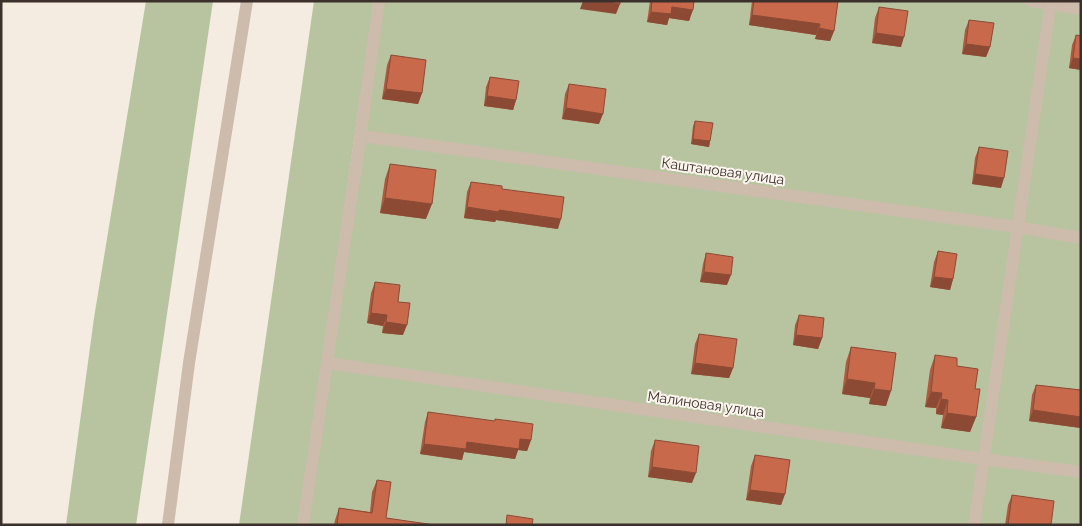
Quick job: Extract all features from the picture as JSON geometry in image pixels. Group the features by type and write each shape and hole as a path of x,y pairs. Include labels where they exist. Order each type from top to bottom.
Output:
{"street":[{"path":"168,525 189,363 247,1"},
{"path":"302,525 361,136 379,1"},
{"path":"1030,1 1081,9"},
{"path":"974,525 1051,3"},
{"name":"Каштановая улица","path":"361,136 1017,227 1081,238"},
{"name":"Малиновая улица","path":"327,363 1081,472"}],"green space":[{"path":"146,1 213,1 136,525 66,525 94,318"},
{"path":"314,1 374,1 299,525 239,525"},
{"path":"384,1 1081,1 1081,525 308,525"}],"building":[{"path":"601,1 620,1 620,4"},
{"path":"652,1 694,1 693,10 672,7 671,14 651,12"},
{"path":"754,1 838,1 834,31 819,28 820,24 752,15"},
{"path":"879,7 908,11 904,37 876,33"},
{"path":"969,20 994,23 990,47 966,44"},
{"path":"1076,35 1081,36 1081,59 1073,58"},
{"path":"391,55 426,60 422,93 386,89"},
{"path":"490,77 519,81 516,100 487,96"},
{"path":"569,84 606,89 603,114 566,108"},
{"path":"695,121 713,123 710,141 693,139"},
{"path":"979,147 1008,151 1004,178 975,174"},
{"path":"390,164 436,170 432,204 385,198"},
{"path":"471,182 502,186 502,189 564,197 561,219 467,207"},
{"path":"938,251 957,254 953,279 934,277"},
{"path":"706,253 733,257 731,275 704,272"},
{"path":"375,282 400,285 398,302 410,303 407,325 386,322 387,315 371,313"},
{"path":"799,315 824,318 822,338 796,335"},
{"path":"699,334 737,339 733,368 695,363"},
{"path":"851,347 896,353 891,391 874,389 875,383 847,379"},
{"path":"935,355 957,358 957,366 978,369 975,389 980,389 976,417 947,413 948,400 941,399 942,393 931,392"},
{"path":"1036,385 1081,390 1081,417 1033,410"},
{"path":"428,412 533,424 531,440 520,439 519,449 467,442 466,449 424,444"},
{"path":"655,440 699,446 696,473 652,467"},
{"path":"755,455 790,460 785,494 750,490"},
{"path":"377,480 391,482 386,518 435,525 337,525 339,508 372,513"},
{"path":"1012,495 1054,501 1051,525 1008,525"},
{"path":"507,515 533,519 532,525 506,525"}]}
